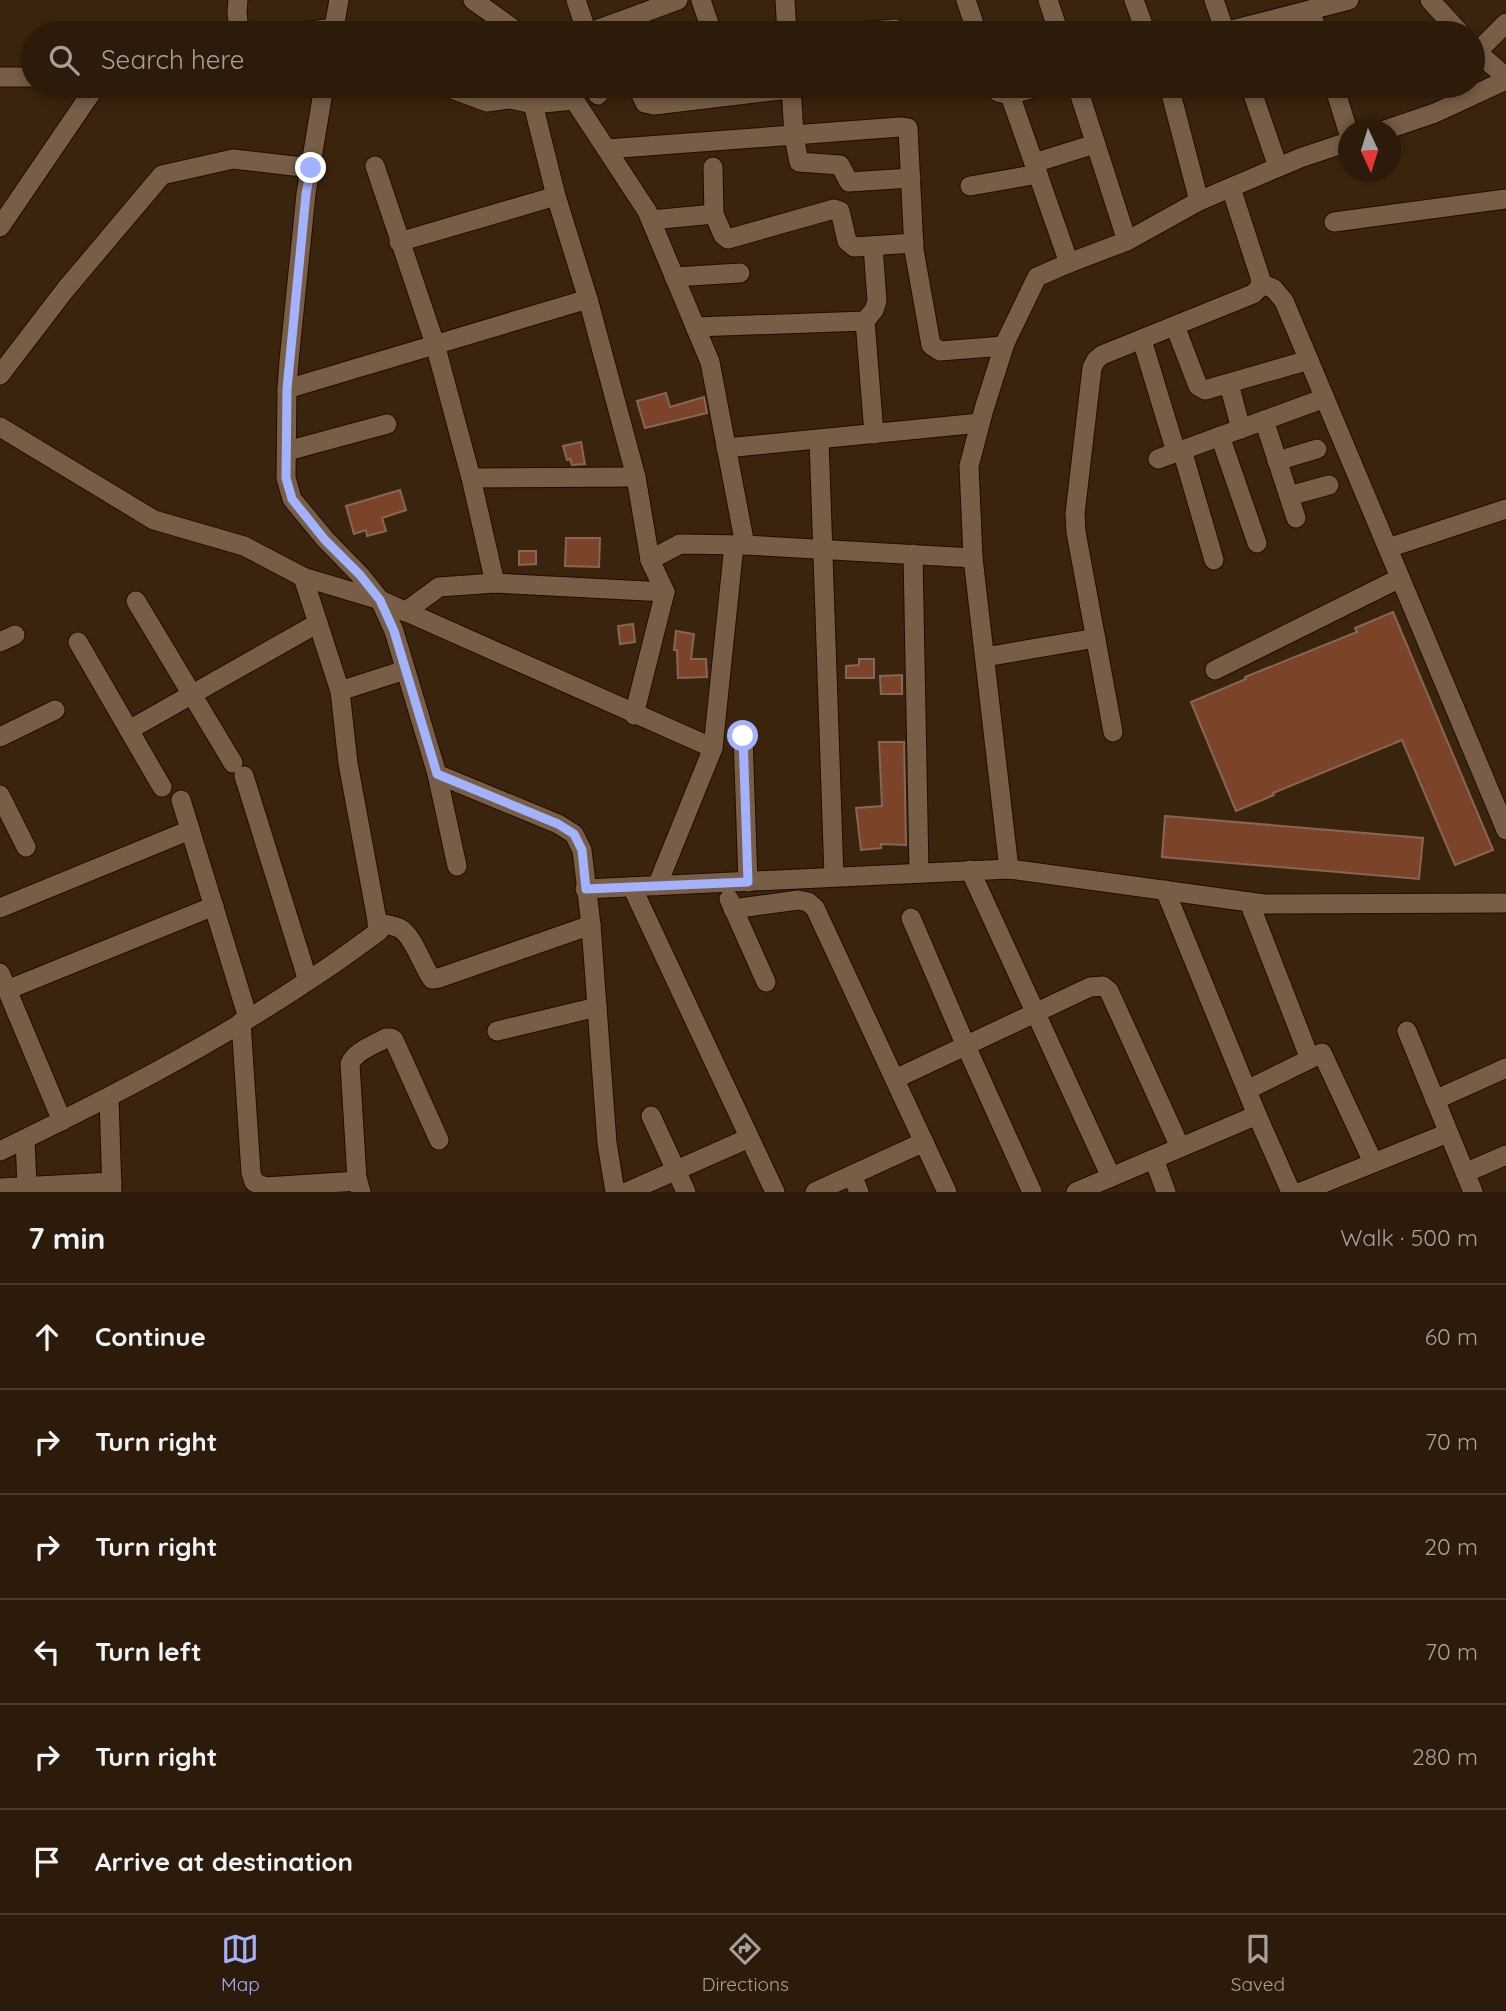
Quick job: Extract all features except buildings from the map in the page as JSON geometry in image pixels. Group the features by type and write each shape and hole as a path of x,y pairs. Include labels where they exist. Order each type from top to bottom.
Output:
{"street":[{"path":"238,0 239,21"},
{"path":"336,21 339,0"},
{"path":"473,0 502,21"},
{"path":"576,0 583,21"},
{"path":"625,21 645,6 678,0"},
{"path":"701,0 708,21"},
{"path":"785,0 786,21"},
{"path":"966,0 973,21"},
{"path":"1048,0 1055,21"},
{"path":"1134,0 1142,21"},
{"path":"1214,0 1223,21"},
{"path":"1262,21 1307,7 1349,0"},
{"path":"1430,0 1449,21"},
{"path":"1485,41 1506,23"},
{"path":"1485,59 1506,78 1485,88"},
{"path":"0,77 21,77"},
{"path":"0,227 88,98"},
{"path":"322,98 306,194 287,389 286,478 292,499 380,600 394,631 437,774 457,866"},
{"path":"474,98 487,103 510,99 533,104 553,98"},
{"path":"573,98 647,211 710,362 740,545 713,748 657,886"},
{"path":"643,98 645,103 654,105 707,98"},
{"path":"792,98 799,162 841,165 849,182 911,178"},
{"path":"1005,98 1036,169 1069,263"},
{"path":"1081,98 1127,242"},
{"path":"1172,98 1199,201"},
{"path":"1255,98 1278,167"},
{"path":"1338,98 1345,119"},
{"path":"1401,125 1435,113 1465,98"},
{"path":"533,104 556,196 588,299 636,477 650,560 665,592 634,715"},
{"path":"607,149 908,128 914,243 930,345 940,351 1004,346"},
{"path":"970,186 1036,169 1096,144"},
{"path":"1009,869 973,558 969,466 1004,346 1037,277 1127,242 1199,201 1278,167 1338,146"},
{"path":"0,375 65,290 162,175 233,159 311,168"},
{"path":"374,166 435,344 471,478 495,583"},
{"path":"713,167 714,214 723,235 728,239 834,209 840,211 850,245 854,247 914,243"},
{"path":"1113,732 1075,514 1093,368 1102,355 1253,294 1259,289 1261,284 1231,188"},
{"path":"399,242 556,196"},
{"path":"1334,222 1506,200"},
{"path":"651,220 714,214"},
{"path":"695,327 864,321 874,310 877,301 873,246"},
{"path":"674,277 740,273"},
{"path":"1261,284 1280,294 1506,830"},
{"path":"287,389 588,299"},
{"path":"864,321 874,434"},
{"path":"1175,326 1201,389 1210,390 1309,360"},
{"path":"1142,340 1172,454 1214,561"},
{"path":"1229,384 1241,429"},
{"path":"1172,454 1325,398"},
{"path":"1264,420 1296,518"},
{"path":"726,448 980,423"},
{"path":"287,451 387,424"},
{"path":"0,427 153,520 244,546 303,577 380,600 713,748"},
{"path":"1220,436 1257,543"},
{"path":"819,439 834,877"},
{"path":"1277,461 1317,449"},
{"path":"471,478 636,477"},
{"path":"1289,496 1329,485"},
{"path":"1388,548 1506,509"},
{"path":"650,560 680,544 973,558"},
{"path":"913,554 919,873"},
{"path":"0,1151 109,1098 245,1020 308,981 379,931 348,763 340,691 303,577"},
{"path":"1215,670 1400,578"},
{"path":"405,612 439,587 495,583 665,592"},
{"path":"136,601 239,770 308,981"},
{"path":"129,730 318,623"},
{"path":"985,657 1096,638"},
{"path":"78,642 162,787"},
{"path":"340,691 405,670"},
{"path":"0,737 55,710"},
{"path":"743,736 748,882"},
{"path":"437,774 558,824 574,834 582,850 591,925 607,1143 615,1192"},
{"path":"0,795 26,847"},
{"path":"181,800 245,1020 251,1173 254,1182 265,1186 359,1186 351,1060 355,1055 386,1038 394,1040 439,1140"},
{"path":"0,908 190,830"},
{"path":"586,889 1009,869 1264,904 1506,903"},
{"path":"970,870 1111,1177"},
{"path":"721,883 766,982"},
{"path":"632,887 775,1192"},
{"path":"1165,890 1257,1115 1292,1192"},
{"path":"733,909 798,900 808,902 815,908 947,1192"},
{"path":"1249,902 1310,1059"},
{"path":"62,1121 4,982 214,906"},
{"path":"911,918 1031,1192"},
{"path":"377,923 399,928 408,934 432,979 591,925"},
{"path":"895,1079 1090,987 1103,986 1109,991 1180,1147"},
{"path":"497,1031 597,1007"},
{"path":"1407,1031 1473,1192"},
{"path":"1247,1090 1322,1053 1373,1162"},
{"path":"1435,1100 1506,1068"},
{"path":"0,1188 112,1187 109,1098"},
{"path":"1076,1192 1257,1115"},
{"path":"651,1116 686,1192"},
{"path":"1301,1192 1448,1133"},
{"path":"627,1192 749,1138"},
{"path":"26,1139 27,1186"},
{"path":"814,1192 855,1183 924,1142"},
{"path":"1465,1173 1506,1155"},
{"path":"1153,1159 1166,1192"}],"route":[{"path":"311,168 306,194 287,389 286,478 292,499 380,600 394,631 437,774 558,824 574,834 582,850 586,889 748,882 743,736"}]}
